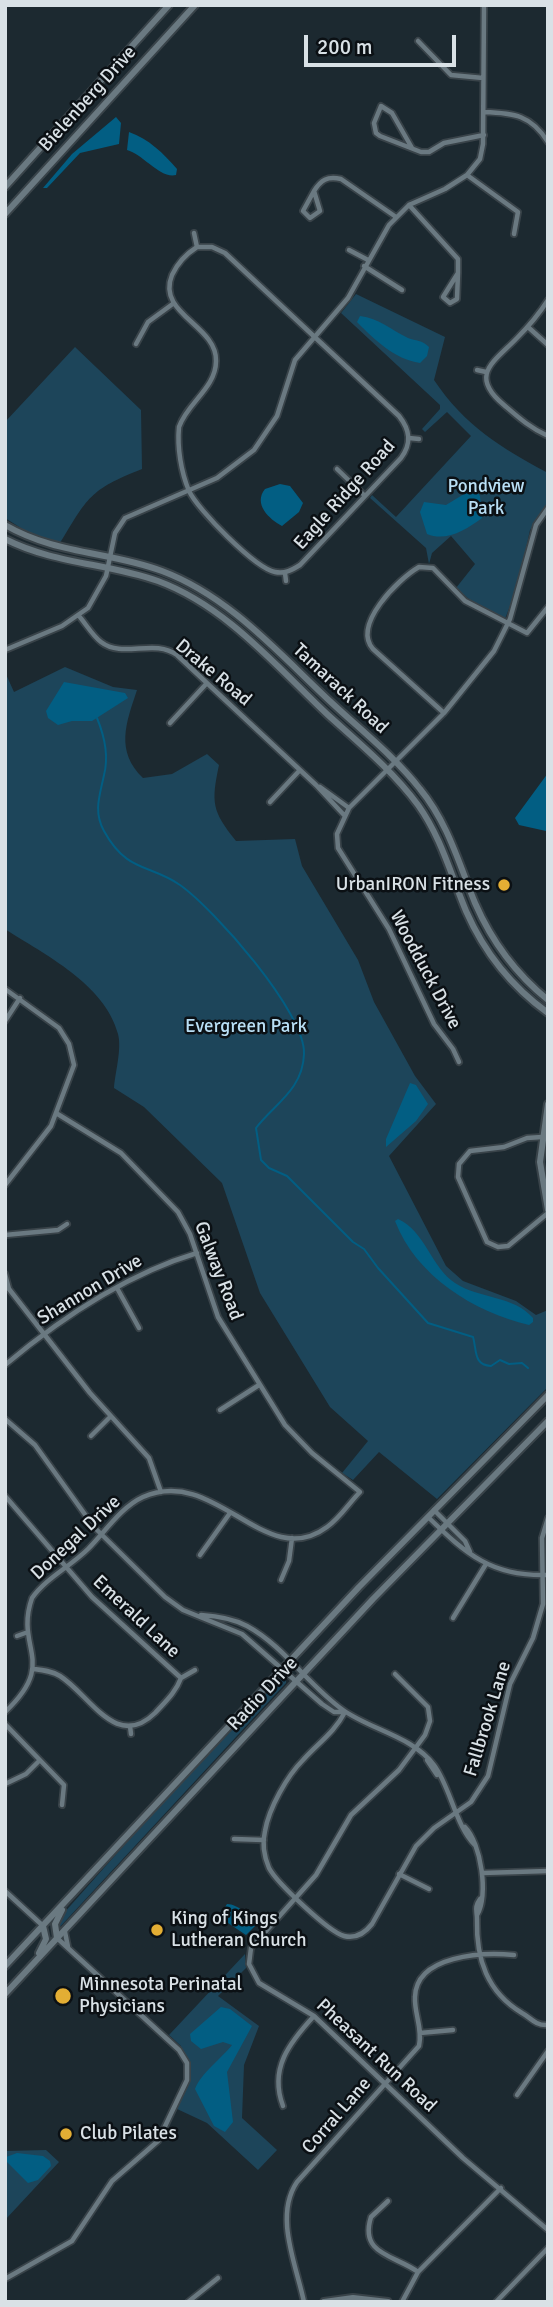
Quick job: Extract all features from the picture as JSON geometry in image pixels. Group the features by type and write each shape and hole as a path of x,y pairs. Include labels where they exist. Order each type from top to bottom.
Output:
{"street":[{"name":"Bielenberg Drive","path":"5,187 169,5"},
{"name":"Bielenberg Drive","path":"5,214 195,5"},
{"path":"5,650 62,626 79,616 94,600 108,569 115,533 125,518 232,469 262,440 280,407 295,360 348,299 364,266 397,217 409,205 445,189 467,175 480,159 484,135 484,5"},
{"path":"418,41 451,75 483,78"},
{"path":"412,148 392,113 381,106 374,123 376,133 412,148 429,152 444,143 484,135"},
{"path":"484,112 525,117 541,130 548,142"},
{"path":"467,175 518,212 514,234"},
{"path":"314,191 320,211 310,218 303,211 314,191 326,178 341,179 397,217"},
{"path":"409,205 458,259 458,273 457,299 450,303 443,297 458,273"},
{"path":"189,490 182,465 179,427 213,377 216,356 206,335 174,303 170,290 173,273 183,257 197,247 194,233"},
{"name":"Eagle Ridge Road","path":"189,490 206,514 261,566 285,573 300,565 401,458 409,438 399,416 225,253 212,247 197,247"},
{"path":"349,250 368,260"},
{"path":"364,266 402,290"},
{"path":"548,300 528,327 493,361 486,372 487,386 494,397 529,427 548,436"},
{"path":"136,344 149,323 174,303"},
{"path":"528,327 548,345"},
{"path":"477,370 486,372"},
{"path":"409,438 419,439"},
{"path":"337,469 365,496"},
{"name":"Woodduck Drive","path":"459,1062 453,1049 433,1024 390,929 338,848 337,834 349,808 444,713 488,659 508,625 530,543 540,517 548,508"},
{"path":"540,517 548,521"},
{"name":"Tamarack Road","path":"5,525 49,545 167,573 221,603 396,762 420,789 445,827 475,903 496,944 516,970 548,1000"},
{"name":"Tamarack Road","path":"5,539 59,560 108,569 170,586 215,612 387,770 412,797 431,825 470,919 487,950 516,986 548,1013"},
{"path":"444,713 369,645 366,632 372,615 414,570 425,566 437,571 465,601 527,634 548,607"},
{"path":"285,573 286,581"},
{"name":"Drake Road","path":"79,616 105,645 117,648 167,649 316,785 344,815"},
{"path":"170,723 207,683"},
{"path":"270,802 299,770"},
{"name":"Drake Road","path":"316,785 349,808"},
{"path":"5,989 59,1028 72,1052 71,1078 56,1113 40,1143 5,1185"},
{"path":"5,1021 20,998"},
{"path":"542,1136 527,1138 504,1147 470,1151 459,1164 458,1177 480,1233 493,1245 503,1247 513,1243 548,1211 540,1162 548,1104"},
{"name":"Galway Road","path":"56,1113 102,1139 133,1164 185,1222 218,1317 259,1385 300,1443 360,1492 327,1527 306,1537 292,1538"},
{"path":"5,1236 58,1230 67,1224"},
{"name":"Shannon Drive","path":"5,1365 45,1332 117,1288 159,1265 197,1253"},
{"path":"5,1274 9,1289 111,1416 149,1458 161,1492"},
{"path":"117,1288 139,1328"},
{"path":"220,1410 259,1385"},
{"name":"Radio Drive","path":"5,1966 427,1516 548,1395"},
{"path":"91,1436 111,1416"},
{"path":"5,1419 35,1446 77,1508 165,1597 196,1615 242,1634 329,1709 345,1712"},
{"name":"Radio Drive","path":"5,1994 296,1681 548,1421"},
{"name":"Donegal Drive","path":"34,1669 28,1632 28,1609 32,1598 137,1501 161,1492 181,1491 202,1495 264,1531 292,1538"},
{"name":"Emerald Lane","path":"5,1496 92,1597 181,1678 178,1689 151,1716 130,1726"},
{"path":"433,1510 467,1544 471,1552"},
{"path":"200,1555 230,1513"},
{"path":"427,1516 458,1546 486,1564 508,1573 546,1575"},
{"name":"Fallbrook Lane","path":"264,1840 271,1870 337,1933 357,1936 372,1924 399,1874 424,1837 471,1802 491,1768 510,1684 539,1621 546,1575 542,1538 548,1518"},
{"path":"281,1580 289,1561 292,1538"},
{"path":"453,1618 486,1564"},
{"path":"196,1615 216,1616 244,1625 345,1712 416,1749 427,1759 475,1845 482,1873 480,1899 477,1902 480,1955 493,1989 506,2003 547,2026"},
{"path":"17,1636 28,1632"},
{"path":"5,1712 28,1687 34,1669 58,1675 105,1717 119,1725 130,1726 131,1734"},
{"path":"181,1678 195,1670"},
{"name":"Pheasant Run Road","path":"395,1674 424,1702 431,1714 425,1735 399,1770 358,1806 323,1865 254,1943 250,1949 249,1964 259,1983 314,2016 457,2152 548,2230"},
{"path":"233,1839 264,1840 269,1818 296,1767 329,1737 345,1712"},
{"path":"5,1724 64,1785 62,1805"},
{"path":"5,1784 26,1774 39,1761"},
{"path":"482,1873 548,1871"},
{"path":"399,1874 429,1889"},
{"path":"5,1891 43,1926 46,1943 27,1969"},
{"path":"5,2279 61,2250 76,2236 112,2180 162,2136 187,2080 187,2063 179,2050 57,1938 55,1922 72,1894"},
{"path":"65,1929 68,1947"},
{"path":"453,2030 420,2033 415,1994 424,1973 444,1963 480,1955 514,1955"},
{"path":"284,2106 277,2088 283,2056 314,2016"},
{"name":"Corral Lane","path":"304,2302 286,2218 287,2200 297,2182 416,2049 420,2033"},
{"path":"517,2095 548,2051"},
{"path":"402,2302 418,2272 501,2188"},
{"path":"388,2201 371,2217 370,2242 377,2252 403,2260 418,2272"},
{"path":"496,2302 548,2248"},
{"path":"188,2302 218,2278"},
{"path":"324,2302 353,2298 388,2302"}],"green space":[{"name":"Pondview Park","path":"356,294 445,337 434,380 446,396 485,434 548,473 548,503 530,530 518,585 505,619 470,600 456,588 475,564 451,536 432,553 429,564 426,548 370,498 372,495 396,517 471,436 447,412 425,432 422,429 440,409 440,405 341,313"},
{"path":"75,347 141,410 142,469 111,483 92,497 59,545 32,535 5,518 5,422"},
{"name":"Evergreen Park","path":"65,667 113,687 137,690 125,736 129,758 143,778 172,774 207,754 219,765 215,789 218,814 236,841 295,839 302,866 358,960 374,1002 415,1076 436,1104 389,1156 446,1266 463,1281 516,1301 536,1315 548,1310 548,1387 437,1499 379,1452 353,1480 342,1473 368,1441 330,1407 260,1293 222,1183 144,1107 114,1088 119,1040 111,1016 100,1000 55,960 5,929 5,672 14,692"},
{"path":"283,1676 286,1677 286,1683 58,1929 63,1914 143,1824"},
{"path":"245,1954 246,1968 218,1996 259,2026 244,2065 242,2118 277,2150 258,2170 207,2123 175,2108 186,2074 179,2050 181,2046 169,2035"},
{"path":"46,2150 59,2162 5,2220 5,2151"}],"shaded area":[{"path":"116,117 121,123 119,144 80,153 47,188 43,188 72,154"},
{"path":"129,132 143,138 161,152 177,169 176,175 158,170 127,150"},
{"path":"360,316 373,319 408,338 424,343 429,347 427,356 420,363 393,353 357,322"},
{"path":"280,484 290,486 303,503 299,512 282,526 268,515 261,500 265,489"},
{"path":"474,488 480,496 482,518 449,536 427,534 420,512 424,502 446,505"},
{"path":"64,682 125,693 128,698 92,721 72,721 58,725 48,718 46,711"},
{"path":"548,773 548,829 546,831 519,825 515,818"},
{"path":"410,1083 416,1085 428,1104 416,1121 386,1147 386,1139"},
{"path":"398,1219 415,1232 440,1268 455,1283 516,1305 533,1318 533,1322 529,1325 508,1319 449,1289 417,1259 395,1221"},
{"path":"227,1904 240,1909 253,1922 255,1926 246,1935 225,1921 222,1912"},
{"path":"221,2007 230,2009 252,2026 227,2072 233,2122 225,2132 214,2126 195,2089 207,2071 232,2045 223,2042 201,2049 191,2041 190,2034"},
{"path":"17,2153 43,2156 50,2161 51,2166 38,2180 28,2183 6,2161 6,2157"}],"waterway":[{"path":"97,718 106,753 98,803 104,831 113,845 130,861 180,885 214,916 275,989 301,1036 304,1054 298,1078 286,1096 256,1128 261,1160 269,1168 287,1176 353,1242 364,1249 428,1323 473,1337 478,1360 485,1365 491,1366 500,1360 509,1364 522,1363 528,1368"}],"place":[{"name":"UrbanIRON Fitness","path":"504,885"},
{"name":"King of Kings Lutheran Church","path":"157,1930"},
{"name":"Minnesota Perinatal Physicians","path":"63,1996"},
{"name":"Club Pilates","path":"66,2134"}]}
